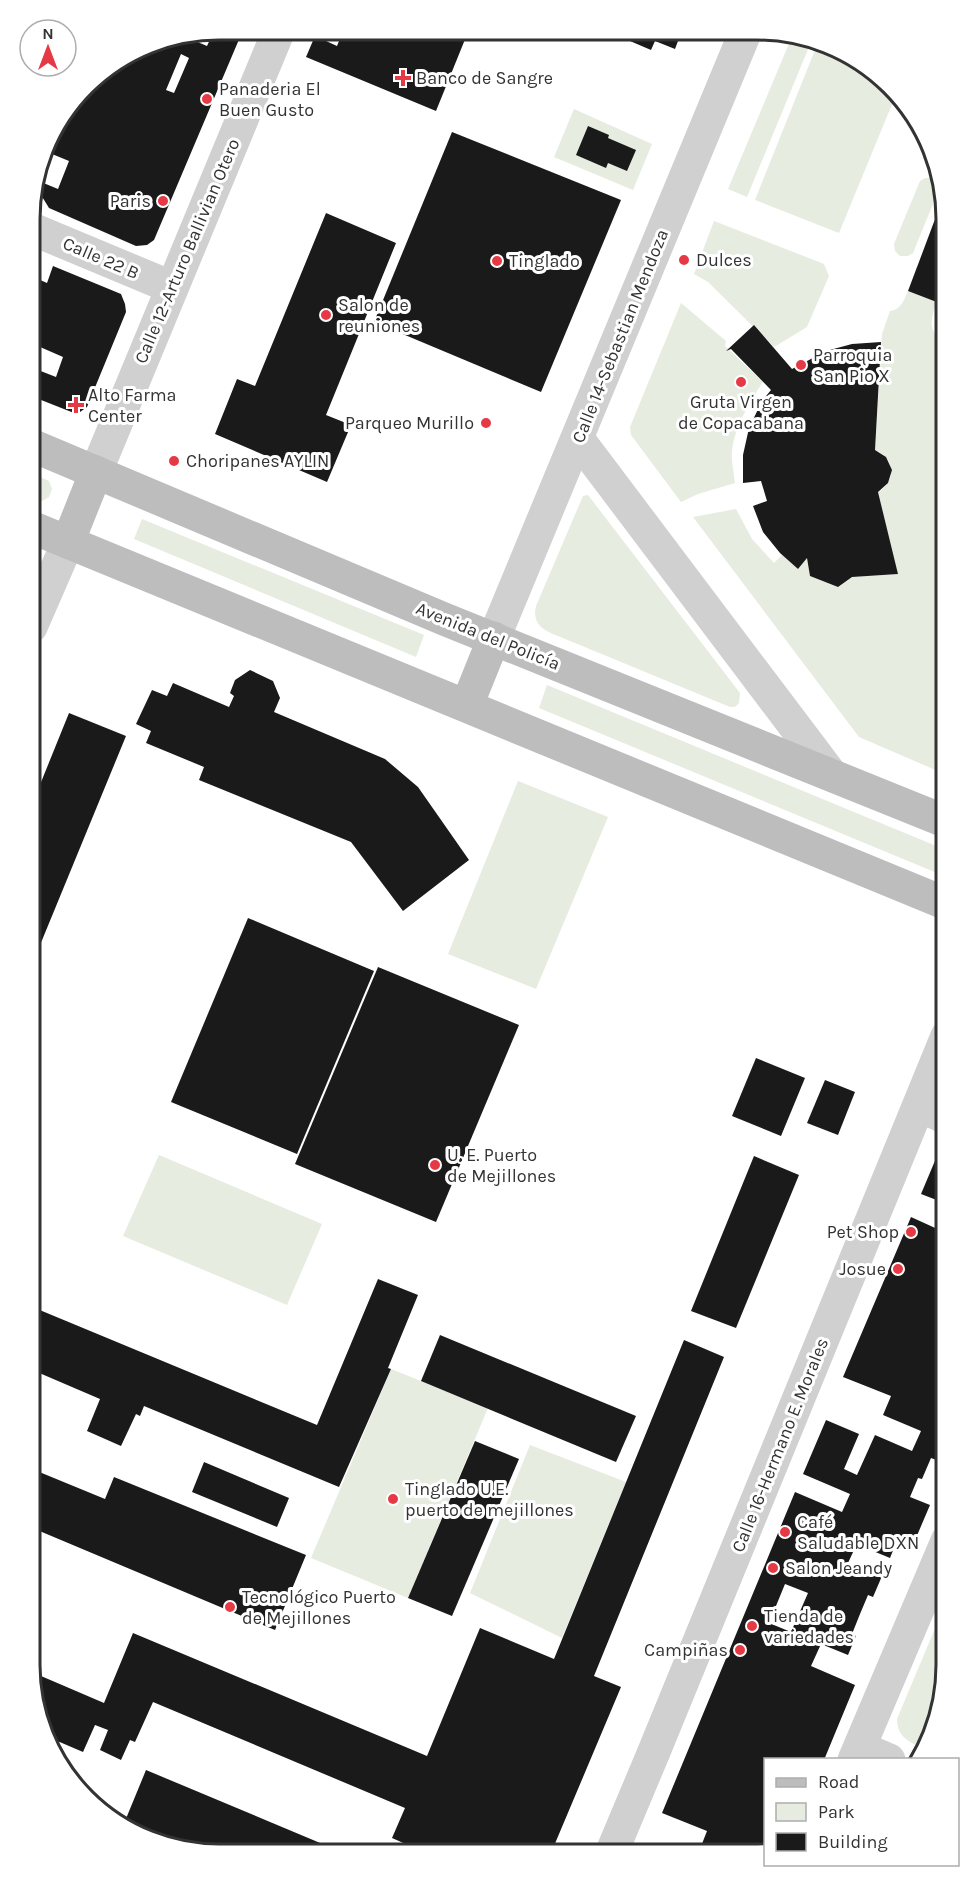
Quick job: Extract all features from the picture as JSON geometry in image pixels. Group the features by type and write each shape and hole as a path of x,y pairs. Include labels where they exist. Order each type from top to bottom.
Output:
{"main road":[{"name":"Avenida del Policía","path":"41,449 444,619 936,817"},
{"path":"68,542 96,472"},
{"path":"41,531 936,899"},
{"path":"467,705 494,638"}],"street":[{"name":"Calle 12-Arturo Ballivian Otero","path":"96,472 275,40"},
{"name":"Calle 14-Sebastian Mendoza","path":"494,638 742,40"},
{"name":"Calle 22 B","path":"41,233 171,287"},
{"path":"578,439 830,773"},
{"path":"41,604 68,542"},
{"name":"Calle 16-Hermano E. Morales","path":"615,1844 933,1112 936,1096"},
{"path":"868,1756 936,1571"}],"green space":[{"path":"789,43 808,48 747,197 728,189"},
{"path":"815,50 857,71 893,103 839,233 755,200"},
{"path":"574,109 652,144 633,190 554,157"},
{"path":"931,178 935,199 913,253 900,256 895,251 894,244 920,181"},
{"path":"714,221 824,264 829,276 807,327 774,347 708,282 694,274"},
{"path":"908,291 936,302 932,326 936,335 936,770 859,737 693,517 736,509 752,539 774,563 782,555 798,569 807,558 810,576 838,587 852,577 898,574 878,492 891,476 890,464 887,458 875,450 882,334 890,311 899,307"},
{"path":"681,303 726,341 725,346 763,382 739,424 733,442 732,463 735,483 698,494 681,502 631,435 630,427"},
{"path":"41,477 49,481 52,489 49,497 42,501"},
{"path":"588,495 740,693 739,703 735,707 730,707 553,634 543,629 537,622 536,606 583,496"},
{"path":"142,519 424,635 416,657 134,539"},
{"path":"547,685 936,846 936,873 539,708"},
{"path":"518,781 608,817 536,989 448,954"},
{"path":"159,1155 322,1224 287,1305 123,1236"},
{"name":"Tinglado U.E. puerto de mejillones","path":"391,1369 488,1408 408,1598 311,1558"},
{"path":"530,1445 626,1482 562,1638 470,1593"},
{"path":"936,1626 936,1676 933,1699 917,1745 902,1735 897,1719"}],"building":[{"path":"239,40 154,240 147,245 136,246 49,208 42,197 45,184 58,189 69,161 53,154 71,120 85,102 102,85 140,59 185,44 197,42 207,46 209,41","holes":["181,54 189,58 174,93 166,90"]},
{"name":"Banco de Sangre","path":"313,40 324,40 337,46 339,40 465,40 436,111 306,57"},
{"path":"628,40 678,40 675,49 655,41 651,50"},
{"path":"588,126 636,150 627,171 608,163 606,168 576,155"},
{"name":"Tinglado","path":"452,132 621,200 541,392 374,322"},
{"name":"Salon de reuniones","path":"326,213 396,243 326,415 351,425 327,482 215,434 237,379 255,386"},
{"path":"936,217 936,302 908,291"},
{"path":"53,266 121,294 125,304 126,312 87,407 80,412 74,413 41,400 41,371 56,377 63,357 41,347 41,280 47,283"},
{"name":"Parroquia San Pio X","path":"754,325 792,369 826,351 852,344 881,342 875,450 886,457 892,470 888,483 878,492 898,574 852,577 838,587 810,576 807,558 798,569 780,553 763,532 753,506 767,501 761,481 743,483 743,455 749,428 762,401 771,390 731,349 726,351"},
{"path":"250,670 273,681 280,698 274,712 385,759 418,787 469,860 403,911 351,842 199,780 204,767 146,743 151,731 136,724 152,690 167,696 173,683 229,707 234,696 230,693 235,680"},
{"path":"69,713 126,736 41,943 41,782"},
{"path":"248,918 374,971 297,1154 171,1102"},
{"path":"378,967 519,1025 436,1222 295,1164"},
{"path":"756,1058 805,1078 781,1136 732,1116"},
{"path":"825,1080 855,1092 838,1135 807,1123"},
{"path":"754,1156 799,1175 736,1328 691,1311"},
{"path":"936,1158 936,1200 921,1194"},
{"path":"911,1217 936,1228 936,1460 931,1458 922,1479 918,1478 910,1497 930,1505 913,1545 898,1538 890,1558 839,1537 837,1543 854,1550 848,1563 882,1576 873,1597 868,1595 852,1634 856,1636 848,1655 821,1644 811,1666 855,1685 825,1758 764,1758 764,1843 702,1844 707,1831 662,1813 795,1492 842,1512 850,1494 803,1474 826,1420 859,1434 844,1469 857,1475 875,1435 912,1451 921,1431 883,1415 891,1396 843,1377","holes":["785,1584 808,1593 791,1632 769,1623"]},
{"path":"378,1279 418,1295 388,1368 391,1369 339,1487 144,1406 140,1416 136,1414 121,1446 87,1431 100,1399 41,1374 41,1311 317,1425"},
{"path":"440,1335 636,1416 616,1462 421,1381"},
{"path":"684,1340 724,1357 594,1676 621,1687 555,1844 406,1844 392,1838 405,1808 153,1702 135,1742 130,1740 121,1760 100,1750 108,1730 95,1725 83,1752 58,1741 50,1722 42,1688 42,1676 104,1703 133,1633 427,1756 480,1628 554,1659"},
{"path":"475,1441 519,1459 452,1616 408,1598"},
{"path":"204,1462 289,1498 277,1527 192,1492"},
{"path":"41,1473 105,1499 114,1477 306,1555 275,1630 41,1532"},
{"path":"146,1770 323,1844 196,1842 151,1830 127,1817"}],"place":[{"name":"Banco de Sangre","path":"403,78"},
{"name":"Panaderia El Buen Gusto","path":"207,99"},
{"name":"Paris","path":"163,201"},
{"name":"Dulces","path":"684,260"},
{"name":"Tinglado","path":"497,261"},
{"name":"Salon de reuniones","path":"326,315"},
{"name":"Parroquia San Pio X","path":"801,365"},
{"name":"Gruta Virgen de Copacabana","path":"741,382"},
{"name":"Alto Farma Center","path":"76,405"},
{"name":"Parqueo Murillo","path":"486,423"},
{"name":"Choripanes AYLIN","path":"174,461"},
{"name":"U. E. Puerto de Mejillones","path":"435,1165"},
{"name":"Pet Shop","path":"911,1232"},
{"name":"Josue","path":"898,1269"},
{"name":"Tinglado U.E. puerto de mejillones","path":"393,1499"},
{"name":"Café Saludable DXN","path":"785,1532"},
{"name":"Salon Jeandy","path":"773,1568"},
{"name":"Tecnológico Puerto de Mejillones","path":"230,1607"},
{"name":"Tienda de variedades","path":"752,1626"},
{"name":"Campiñas","path":"740,1650"}]}
